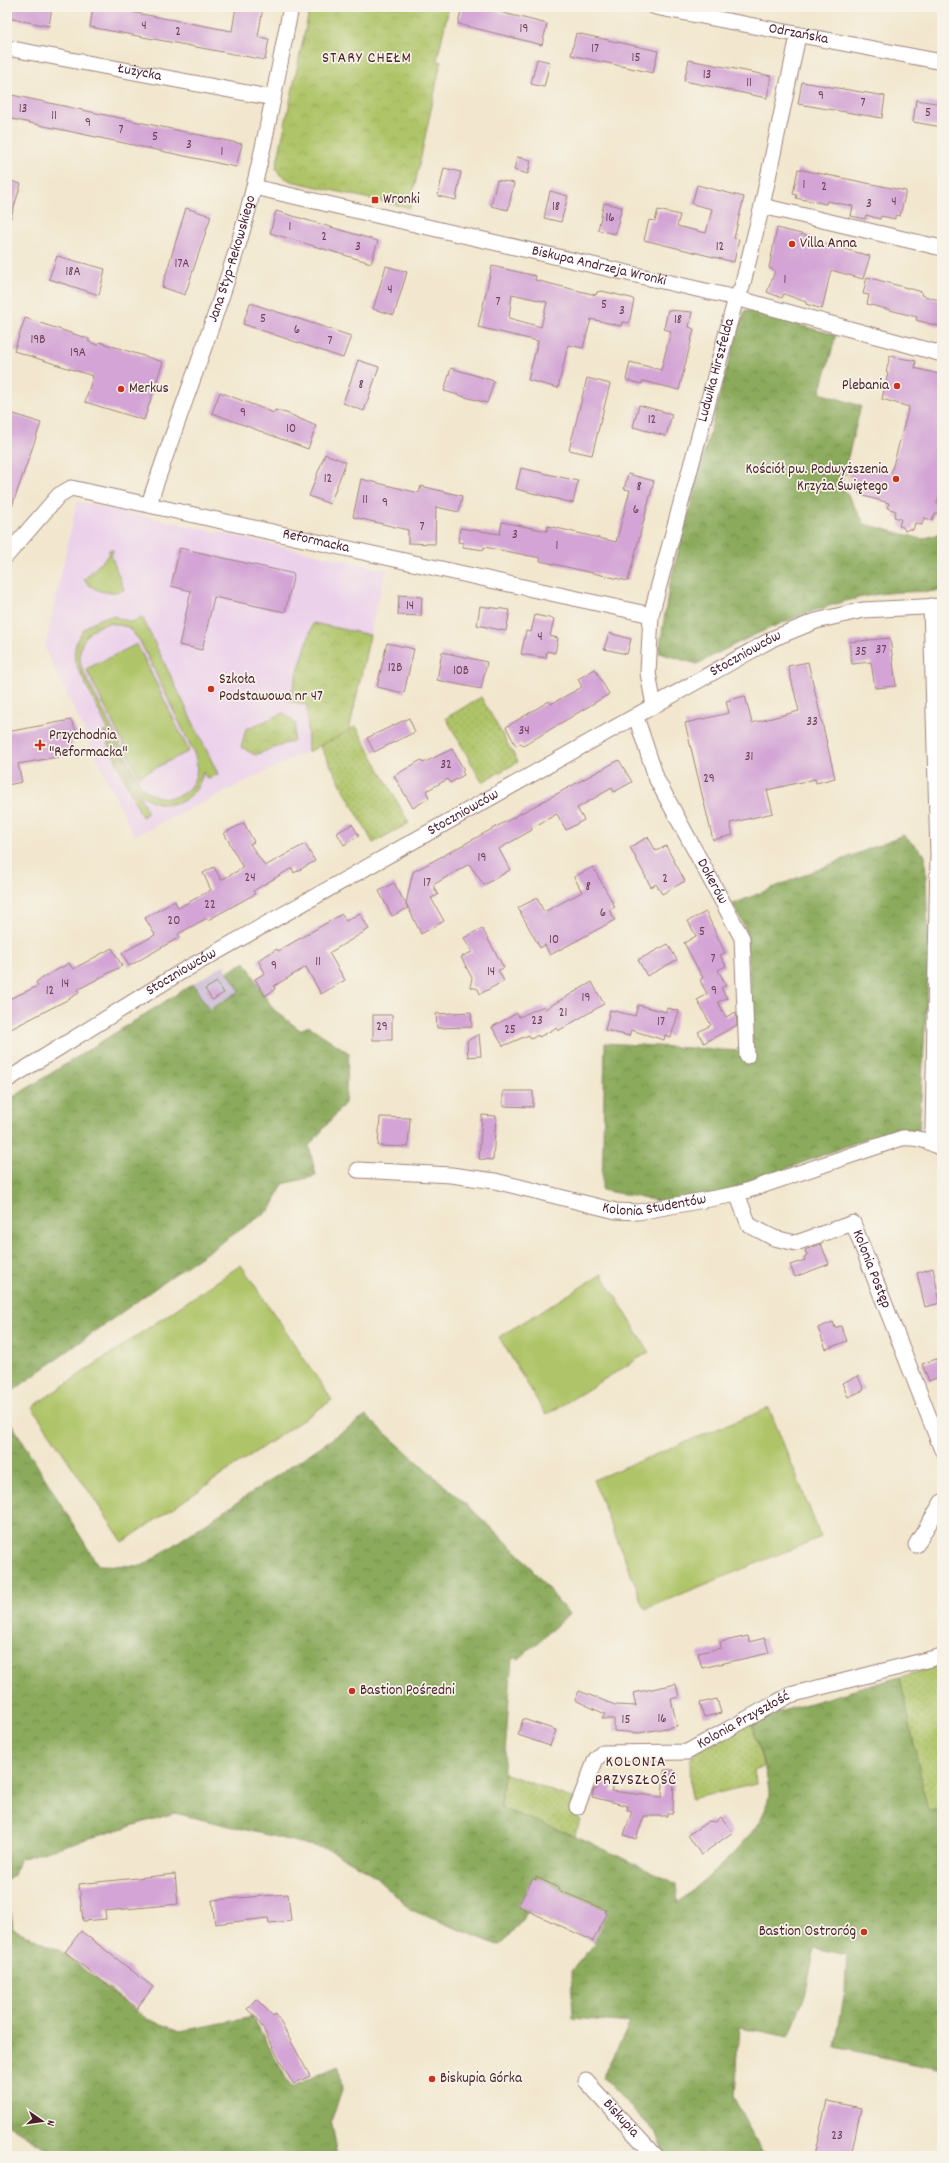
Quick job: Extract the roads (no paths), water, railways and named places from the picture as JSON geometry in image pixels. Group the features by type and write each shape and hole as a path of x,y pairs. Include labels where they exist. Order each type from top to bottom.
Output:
{"street":[{"name":"Jana Styp-Rekowskiego","path":"149,504 202,357 254,187 291,7"},
{"name":"Odrzańska","path":"655,7 798,36 942,62"},
{"name":"Ludwika Hirszfelda","path":"654,706 648,673 651,615 736,298 742,287 762,206 798,36"},
{"name":"Łużycka","path":"7,48 273,98"},
{"name":"Biskupa Andrzeja Wronki","path":"254,187 736,298 942,354"},
{"path":"762,206 942,248"},
{"name":"Reformacka","path":"7,555 59,496 72,488 651,615"},
{"path":"936,1146 934,1130 938,854 937,606"},
{"name":"Stoczniowców","path":"7,1080 181,972 774,638 816,621 863,610 937,606"},
{"name":"Dokerów","path":"636,717 657,780 742,938 747,1056"},
{"name":"Kolonia Studentów","path":"358,1170 451,1175 495,1181 616,1211 638,1212 737,1194 902,1138 915,1137 936,1146"},
{"name":"Kolonia Postęp","path":"737,1194 749,1225 774,1238 796,1243 853,1223 942,1450"},
{"path":"916,1545 942,1502"},
{"name":"Kolonia Przyszłość","path":"577,1807 596,1759 602,1753 687,1752 790,1695 942,1656"},
{"name":"Biskupia","path":"586,2081 655,2156"}],"place":[{"name":"Wronki","path":"375,200"},
{"name":"Villa Anna","path":"792,244"},
{"name":"Plebania","path":"897,386"},
{"name":"Merkus","path":"121,389"},
{"name":"Kościół pw. Podwyższenia Krzyża Świętego","path":"896,479"},
{"name":"Szkoła Podstawowa nr 47","path":"211,689"},
{"name":"Przychodnia \"Reformacka\"","path":"40,745"},
{"name":"Bastion Pośredni","path":"352,1691"},
{"name":"Bastion Ostroróg","path":"864,1932"},
{"name":"Biskupia Górka","path":"432,2079"}],"district":[{"name":"STARY CHEŁM","path":"367,58"},
{"name":"KOLONIA PRZYSZŁOŚĆ","path":"636,1771"}]}
